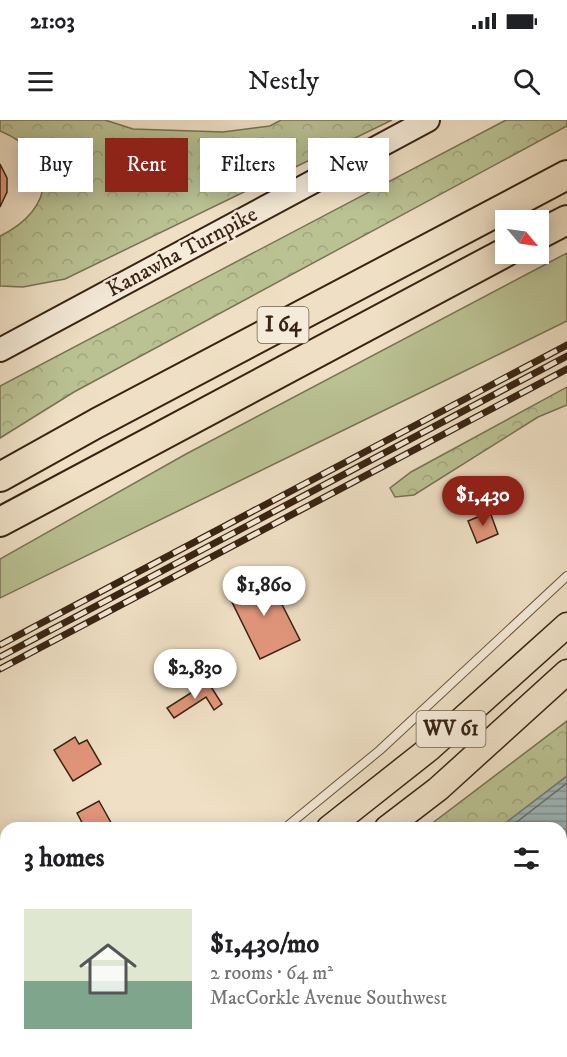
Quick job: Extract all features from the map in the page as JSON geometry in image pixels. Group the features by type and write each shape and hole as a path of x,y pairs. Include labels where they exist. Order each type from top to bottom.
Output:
{"highway":[{"name":"I 64","path":"0,477 108,417 567,175"},
{"path":"549,229 567,220"},
{"name":"I 64","path":"0,522 495,258"}],"main road":[{"name":"Kanawha Turnpike","path":"0,350 428,120"},
{"name":"WV 61","path":"337,822 429,749 567,625"},
{"name":"WV 61","path":"395,822 438,789 567,672"}],"lane":[{"path":"292,822 380,750 567,576"}],"green space":[{"path":"0,120 105,120 133,129 223,132 270,126 281,120 392,120 355,138 308,138 308,161 296,167 296,138 200,138 200,192 244,192 65,279 23,287 0,286 0,236 19,225 32,212 42,192 93,192 93,138 18,138 18,141 0,131"},
{"path":"506,120 567,120 567,126 74,392 0,438 0,386 369,192 389,192 389,182"},
{"path":"567,253 567,321 0,598 0,559 186,454"},
{"path":"567,387 567,405 538,417 414,495 395,497 390,488 411,472"},
{"path":"567,721 567,776 507,822 434,822"}],"water":[{"path":"567,776 567,822 507,822"}],"building":[{"path":"0,164 7,178 7,192 0,207"},
{"path":"490,512 498,534 477,543 468,521"},
{"path":"267,575 300,640 260,659 228,594"},
{"path":"208,682 222,704 214,710 206,697 174,718 167,708"},
{"path":"75,737 79,744 87,740 101,764 73,781 54,750"},
{"path":"99,801 111,822 82,822 77,813"}],"railway":[{"path":"0,645 567,345"},
{"path":"0,657 567,356"},
{"path":"0,669 567,369"}]}
